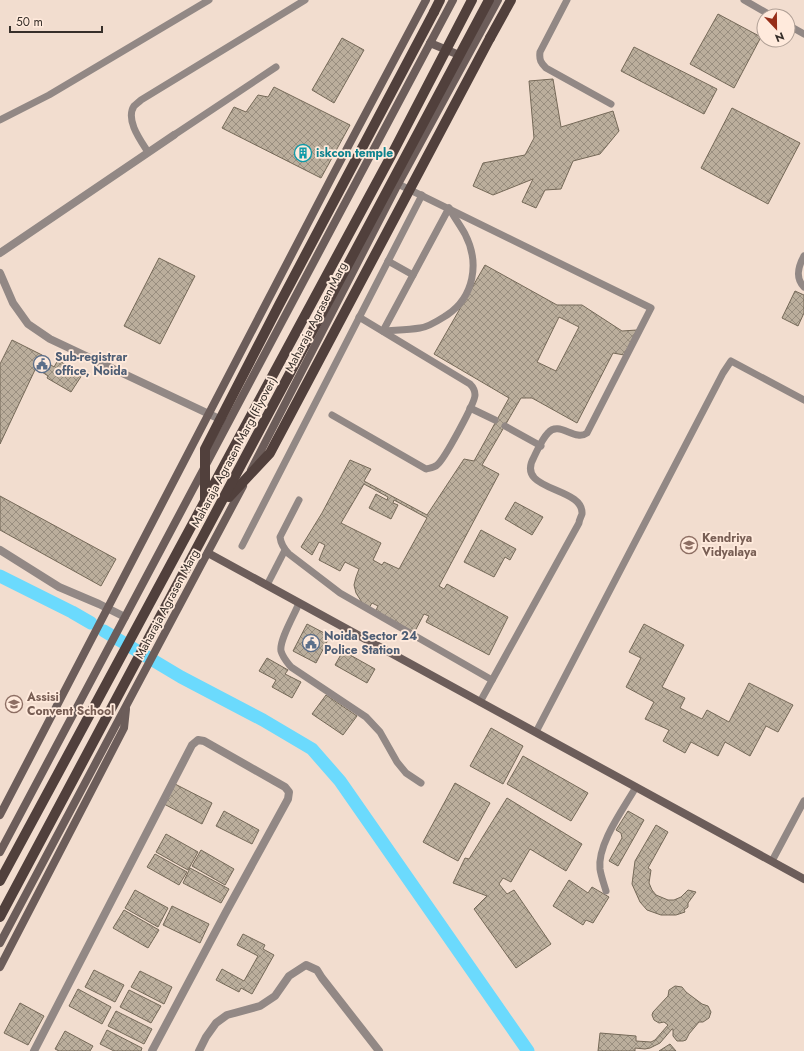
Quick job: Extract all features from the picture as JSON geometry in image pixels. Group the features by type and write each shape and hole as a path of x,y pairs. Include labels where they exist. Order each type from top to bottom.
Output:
{"main road":[{"path":"0,815 334,173 426,0"},
{"path":"205,502 205,449 279,305 440,0"},
{"path":"0,852 2,842 101,661 453,0"},
{"name":"Maharaja Agrasen Marg (Flyover)","path":"0,881 391,156 472,0"},
{"name":"Maharaja Agrasen Marg (Flyover)","path":"0,917 489,0"},
{"name":"Maharaja Agrasen Marg","path":"0,942 208,554 398,184 498,0"},
{"path":"218,508 270,453 511,0"},
{"path":"430,43 466,58"},
{"path":"208,554 804,879"},
{"path":"0,967 124,728 127,704"}],"street":[{"path":"0,253 174,135"},
{"path":"0,273 14,303 28,324 50,339 228,423"},
{"path":"0,550 59,587 108,608 124,618"},
{"path":"34,1051 192,745 198,740 204,740 286,787 289,792 288,799 152,1051"},
{"path":"199,1051 206,1037 216,1023 227,1015 260,1006 275,996 290,976 306,965 317,970 379,1051"}],"lane":[{"path":"0,120 49,95 210,0"},
{"path":"148,152 138,138 132,121 133,107 141,100 305,0"},
{"path":"567,0 540,52 539,59 546,68 611,104"},
{"path":"744,0 758,8"},
{"path":"174,135 276,67"},
{"path":"398,184 652,308 587,433 583,436 578,436 559,429 554,429 548,432 531,462 530,469 532,476 538,481 574,499 582,513 579,523 480,702"},
{"path":"242,546 422,195"},
{"path":"383,331 449,208"},
{"path":"383,331 421,328 438,321 453,311 464,298 474,272 472,253 465,235 449,208"},
{"path":"804,256 797,274 804,287"},
{"path":"388,261 413,275"},
{"path":"332,415 426,469 438,465 470,408 475,395 470,384 359,317"},
{"path":"536,732 731,361 804,400"},
{"path":"470,408 495,420"},
{"path":"505,426 540,446"},
{"path":"299,500 280,537 281,543 285,550 340,593 492,680"},
{"path":"267,585 285,550"},
{"path":"300,603 283,640 281,650 285,660 291,667 366,717 380,732 397,762 406,774 421,783"},
{"path":"606,891 600,869 601,852 609,834 636,787"},
{"path":"772,861 804,801"}],"building":[{"path":"718,14 756,34 756,46 734,88 690,64"},
{"path":"342,38 364,50 334,103 312,90"},
{"path":"634,47 717,89 704,114 621,71"},
{"path":"553,79 561,127 613,111 619,131 600,154 573,161 561,189 545,190 536,208 522,202 533,179 493,195 473,186 483,163 525,155 534,138 529,81"},
{"name":"iskcon temple","path":"274,87 350,125 321,178 222,128 234,107 246,112 258,95 268,97"},
{"path":"732,108 800,143 768,204 701,168"},
{"path":"159,258 195,276 160,344 124,326"},
{"path":"485,265 557,305 582,305 622,331 637,330 624,355 613,353 577,423 532,398 521,398 482,465 499,474 439,586 444,589 447,584 508,617 489,655 426,622 429,616 424,614 414,633 375,612 378,606 372,603 369,608 363,604 356,593 354,585 359,569 345,562 340,571 319,560 325,545 319,542 312,555 301,547 322,513 350,460 371,469 364,481 427,515 464,459 474,461 509,398 434,354","holes":["559,317 579,327 556,371 537,362","364,484 388,497 387,500 376,494 369,508 391,519 398,505 393,503 394,500 427,518 399,569 384,562 382,565 373,560 381,543 341,523"]},
{"path":"795,291 804,295 804,313 798,326 782,318"},
{"path":"12,340 42,355 0,444 0,364"},
{"path":"58,360 82,375 71,392 47,378 48,376 42,372 48,363 54,367"},
{"path":"0,496 116,559 101,586 0,530"},
{"path":"515,502 543,517 532,535 505,519"},
{"path":"481,530 516,549 510,560 505,557 494,577 464,562"},
{"name":"Noida Sector 24 Police Station","path":"307,624 330,636 316,663 293,651"},
{"path":"644,624 684,645 662,687 685,698 680,708 702,719 707,710 729,722 749,683 793,705 778,732 766,726 750,756 725,742 718,756 691,742 685,753 663,741 669,730 645,719 654,702 626,687 641,658 629,652"},
{"path":"343,651 375,669 367,683 335,665"},
{"path":"267,658 288,670 285,674 301,682 292,698 272,687 276,680 259,671"},
{"path":"326,695 357,716 343,735 312,714"},
{"path":"491,728 523,746 503,784 470,766"},
{"path":"523,756 588,793 571,821 507,784"},
{"path":"455,783 490,803 458,861 423,842"},
{"path":"175,784 212,803 202,824 164,804"},
{"path":"507,798 582,844 566,871 530,849 511,882 503,878 499,884 507,894 514,890 551,944 516,968 474,909 487,896 453,883 465,858 469,859"},
{"path":"224,811 259,830 252,844 216,826"},
{"path":"628,811 644,820 618,866 609,861 622,838 621,833 616,830"},
{"path":"656,825 668,832 648,868 651,870 649,883 652,890 656,895 668,900 674,900 681,897 688,890 696,892 688,903 688,907 684,910 685,912 676,915 661,915 647,910 640,902 632,884 635,861"},
{"path":"166,834 198,852 188,870 156,852"},
{"path":"201,850 234,869 225,885 192,866"},
{"path":"155,854 187,872 179,885 147,867"},
{"path":"190,868 229,889 221,903 183,883"},
{"path":"569,880 588,893 592,887 609,897 593,923 586,920 583,925 553,906"},
{"path":"135,890 168,908 158,927 125,908"},
{"path":"172,906 209,924 200,943 163,925"},
{"path":"124,910 159,930 148,948 113,928"},
{"path":"243,934 265,945 263,949 274,955 252,994 241,988 239,992 216,980 222,969 244,981 258,956 237,945"},
{"path":"94,970 124,985 115,1002 85,987"},
{"path":"140,971 172,987 164,1004 131,987"},
{"path":"675,986 682,987 686,992 702,1004 708,1006 711,1012 709,1018 703,1022 699,1022 686,1040 677,1041 673,1036 672,1029 660,1043 650,1048 635,1048 635,1051 598,1051 600,1033 636,1036 636,1041 651,1042 655,1040 668,1025 664,1022 659,1023 654,1020 652,1015 653,1012 668,996 669,990"},
{"path":"78,989 111,1007 102,1024 69,1006"},
{"path":"129,990 161,1006 151,1023 120,1007"},
{"path":"20,1003 44,1016 28,1045 4,1033"},
{"path":"116,1011 152,1029 144,1044 108,1026"},
{"path":"107,1030 142,1048 141,1051 114,1051 100,1044"},
{"path":"65,1031 93,1046 90,1051 59,1051 55,1049"},
{"path":"670,1044 676,1051 659,1051"}],"waterway":[{"path":"0,576 91,623"},
{"path":"104,631 181,677 263,720 312,749 340,781 528,1051"}],"place":[{"name":"iskcon temple","path":"303,153"},
{"name":"Sub-registrar office, Noida","path":"42,364"},
{"name":"Kendriya Vidyalaya","path":"689,545"},
{"name":"Noida Sector 24 Police Station","path":"311,643"},
{"name":"Assisi Convent School","path":"14,704"}]}
